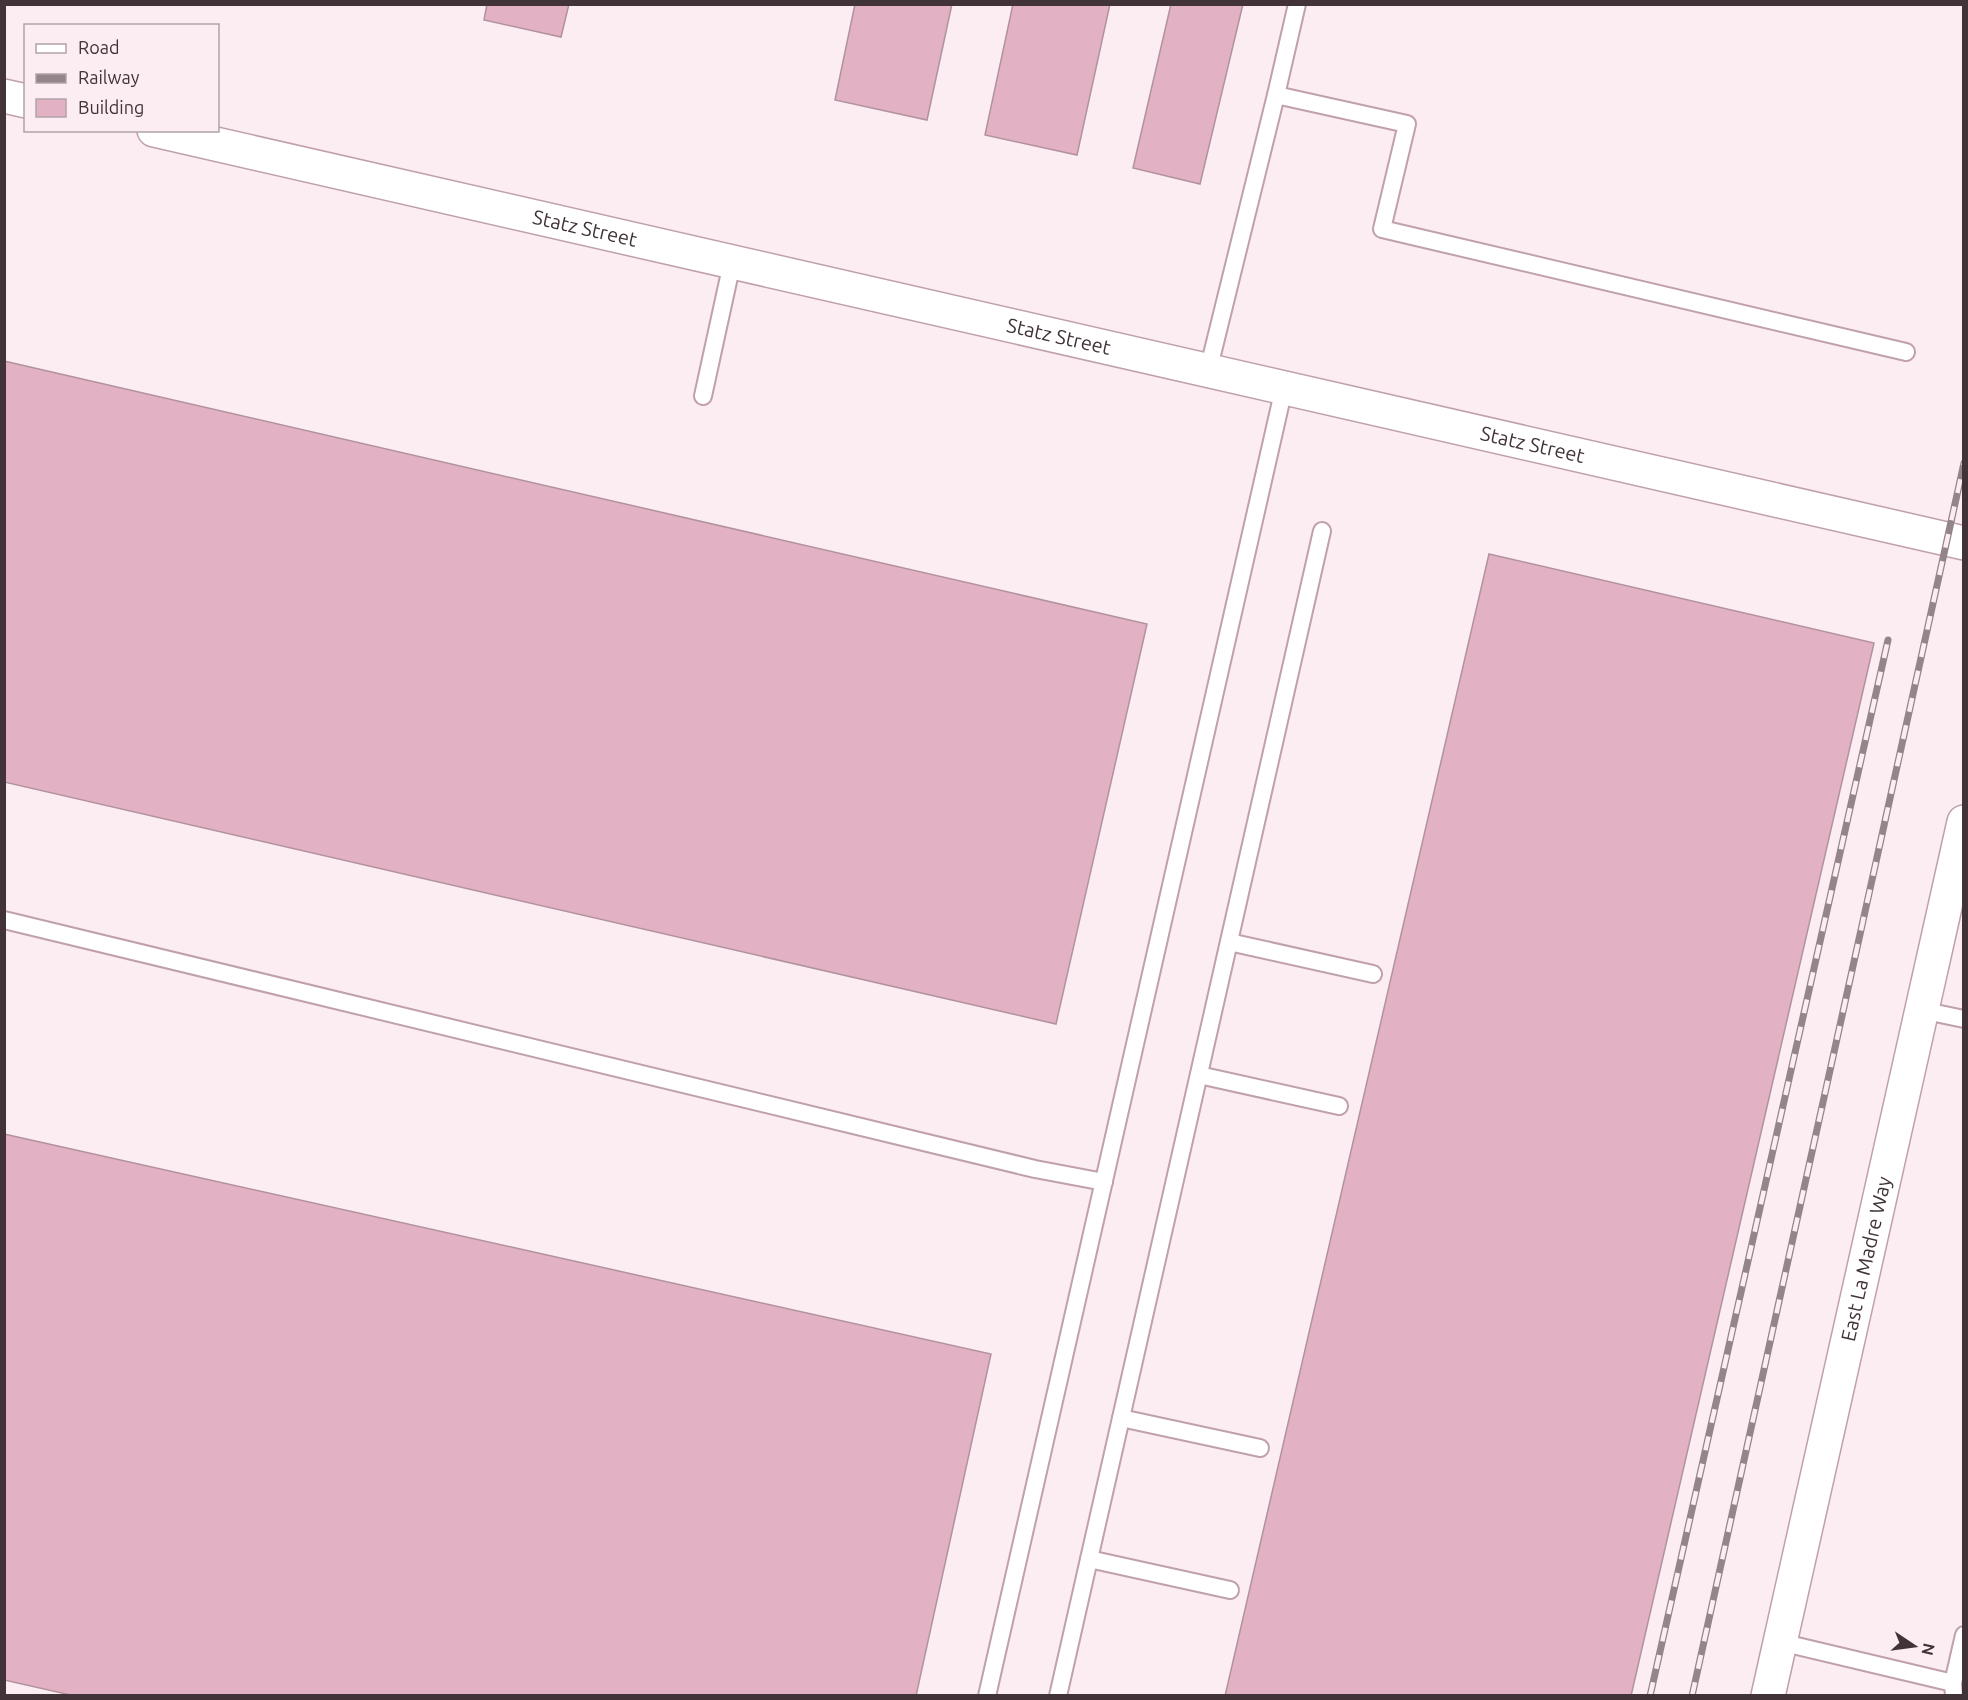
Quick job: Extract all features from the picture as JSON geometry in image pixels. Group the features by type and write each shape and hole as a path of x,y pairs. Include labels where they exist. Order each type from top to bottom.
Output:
{"street":[{"path":"4,96 24,101"},
{"name":"Statz Street","path":"163,132 1964,543"},
{"name":"East La Madre Way","path":"1768,1695 1964,822"}],"lane":[{"path":"1208,371 1297,4"},
{"path":"1276,95 1407,124 1382,230 1906,352"},
{"path":"703,396 732,263"},
{"path":"987,1695 1284,388"},
{"path":"1058,1695 1322,531"},
{"path":"4,920 1023,1166 1104,1182"},
{"path":"1229,942 1372,974"},
{"path":"1921,1010 1964,1019"},
{"path":"1199,1075 1339,1106"},
{"path":"1121,1418 1260,1448"},
{"path":"1089,1559 1230,1590"},
{"path":"1780,1642 1953,1689 1964,1635"}],"building":[{"path":"487,4 569,4 561,37 484,20"},
{"path":"855,4 952,4 927,120 835,100"},
{"path":"1013,4 1110,4 1077,155 985,135"},
{"path":"1171,4 1243,4 1200,184 1133,168"},
{"path":"4,361 1147,624 1056,1024 4,782"},
{"path":"1489,554 1874,643 1631,1696 1225,1696"},
{"path":"4,1134 991,1354 916,1696 75,1696 4,1680"}],"railway":[{"path":"1692,1696 1964,463"},
{"path":"1650,1696 1888,640"}]}
